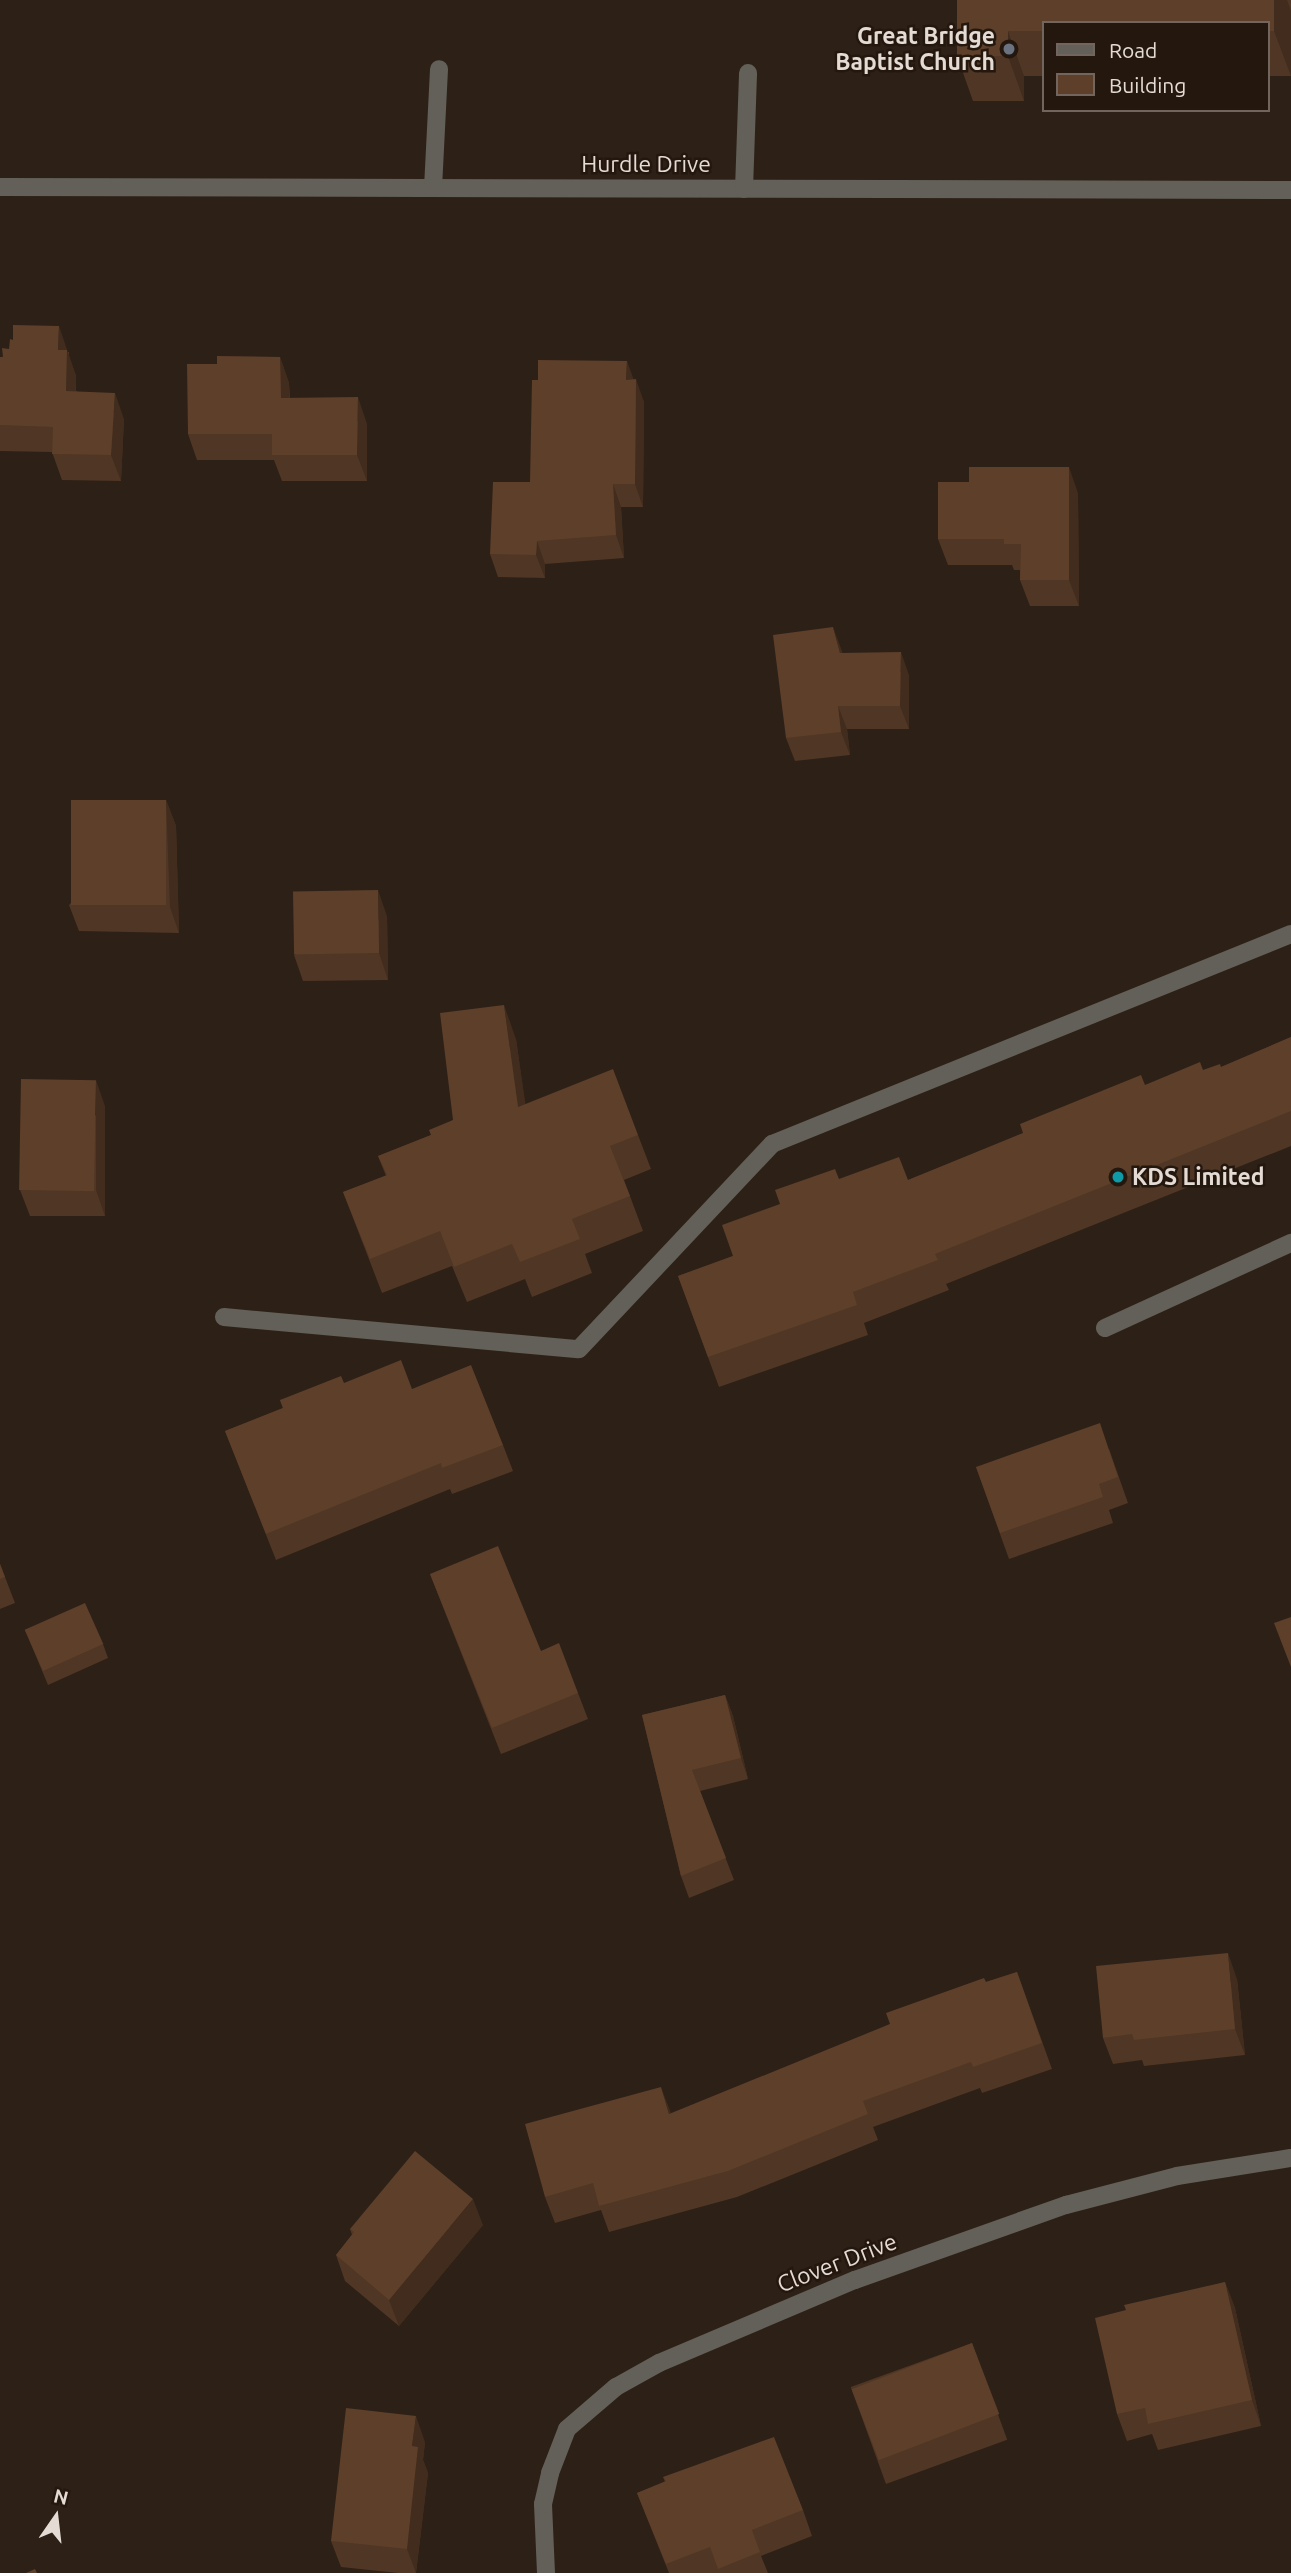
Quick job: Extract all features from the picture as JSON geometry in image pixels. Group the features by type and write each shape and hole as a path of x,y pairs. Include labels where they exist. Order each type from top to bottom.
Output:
{"street":[{"path":"433,188 439,69"},
{"path":"744,189 748,73"},
{"name":"Hurdle Drive","path":"0,187 1291,190"},
{"path":"224,1317 579,1349 772,1144 1291,934"},
{"path":"1105,1328 1291,1243"},
{"name":"Clover Drive","path":"546,2573 543,2504 567,2429 627,2381 856,2280 1066,2205 1177,2176 1291,2158"}],"building":[{"path":"957,0 1274,0 1274,31 1270,31 1270,21 1042,21 1042,31 1008,31 1008,56 957,56"},
{"path":"13,325 59,326 58,350 67,350 66,391 115,393 111,455 52,454 53,427 0,425 0,357 3,357 2,348 9,349 10,339 13,340"},
{"path":"217,356 280,357 281,398 358,397 357,455 272,455 272,434 188,434 187,364 217,364"},
{"path":"538,360 627,361 626,380 636,379 635,484 613,484 616,535 537,541 536,555 490,554 493,482 530,482 532,380 538,380"},
{"path":"969,467 1069,467 1069,580 1020,580 1021,544 1004,544 1004,539 938,539 938,482 969,482"},
{"path":"833,627 840,653 901,652 900,706 838,706 841,732 786,738 773,635"},
{"path":"71,800 166,800 166,905 71,905"},
{"path":"378,890 379,953 294,954 293,891"},
{"path":"504,1005 518,1107 613,1069 638,1135 610,1146 630,1196 572,1219 580,1239 520,1262 512,1244 454,1267 440,1231 370,1259 343,1192 387,1175 378,1156 431,1135 429,1130 453,1120 440,1013"},
{"path":"1291,1037 1291,1111 935,1254 938,1260 853,1292 857,1305 708,1357 678,1276 733,1256 722,1225 780,1204 775,1190 835,1169 839,1179 899,1157 908,1180 1023,1133 1020,1124 1141,1075 1145,1085 1200,1062 1203,1070 1220,1064 1221,1067"},
{"path":"21,1079 96,1080 94,1191 19,1190"},
{"path":"401,1360 412,1389 471,1365 503,1445 442,1468 441,1463 266,1534 225,1431 283,1408 280,1400 341,1376 344,1383"},
{"path":"1100,1423 1118,1477 1099,1484 1103,1497 1000,1533 976,1467"},
{"path":"498,1546 541,1651 559,1643 578,1693 492,1728 430,1574"},
{"path":"0,1564 5,1577 0,1579"},
{"path":"85,1603 103,1644 43,1671 25,1630"},
{"path":"1291,1617 1291,1667 1274,1623"},
{"path":"725,1695 741,1758 692,1770 726,1858 681,1876 642,1715"},
{"path":"1228,1953 1235,2029 1134,2040 1132,2034 1103,2038 1096,1966"},
{"path":"1017,1972 1042,2043 973,2067 971,2062 863,2101 868,2114 728,2171 599,2206 593,2183 545,2197 525,2124 661,2087 669,2114 890,2024 886,2013 984,1978 986,1982"},
{"path":"415,2151 473,2199 389,2300 336,2255 354,2232 350,2229"},
{"path":"1225,2282 1252,2400 1148,2424 1145,2408 1117,2414 1095,2318 1126,2310 1124,2305"},
{"path":"972,2343 999,2414 879,2460 852,2389"},
{"path":"346,2408 416,2416 412,2446 418,2447 407,2549 331,2541"},
{"path":"774,2437 803,2510 752,2530 760,2552 718,2569 710,2547 666,2564 637,2493 666,2481 663,2477"}],"place":[{"name":"Great Bridge Baptist Church","path":"1009,49"},
{"name":"KDS Limited","path":"1118,1177"}]}
